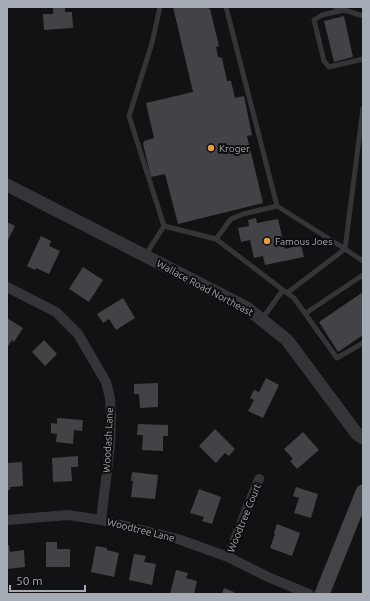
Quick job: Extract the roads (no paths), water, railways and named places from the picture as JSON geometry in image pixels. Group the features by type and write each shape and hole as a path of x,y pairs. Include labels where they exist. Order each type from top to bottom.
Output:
{"main road":[{"path":"322,594 360,510 363,492"}],"street":[{"name":"Wallace Road Northeast","path":"7,185 247,308 287,340 357,434 363,438"},
{"name":"Woodash Lane","path":"7,287 56,312 78,334 106,382 110,398 110,446 101,520"},
{"name":"Woodtree Court","path":"228,557 259,480"},
{"name":"Woodtree Lane","path":"7,520 68,515 101,520 178,539 228,557 268,577 309,594"}],"lane":[{"path":"145,256 164,226 129,116 152,43 160,7"},
{"path":"226,7 278,206 363,261"},
{"path":"336,7 363,16"},
{"path":"344,10 322,15 314,20 324,61 329,67 363,59"},
{"path":"262,319 285,292 345,249 360,148 363,108"},
{"path":"216,239 231,219 243,214 278,206"},
{"path":"164,226 216,239 294,298 337,358 363,343"},
{"path":"306,313 363,275"}],"place":[{"name":"Kroger","path":"211,148"},
{"name":"Famous Joes","path":"267,241"}]}
